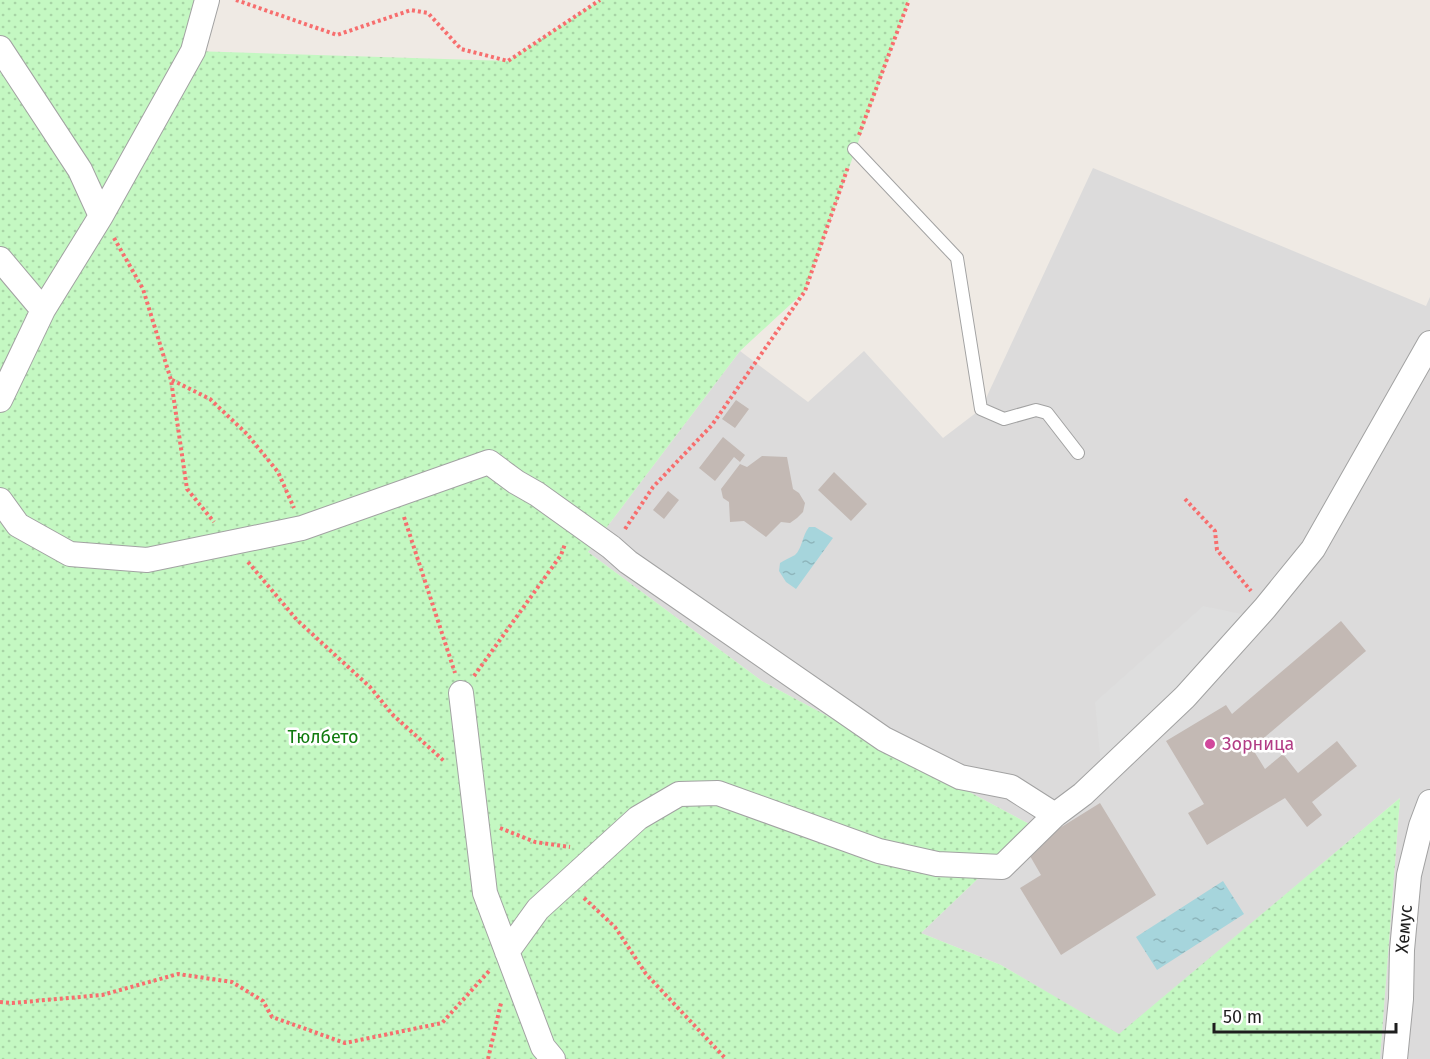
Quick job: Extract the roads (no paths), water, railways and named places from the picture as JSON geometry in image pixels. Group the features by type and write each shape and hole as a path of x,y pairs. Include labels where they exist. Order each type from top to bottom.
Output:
{"street":[{"path":"0,400 43,310 101,216 192,51 207,0"},
{"path":"0,48 80,170 101,216"},
{"path":"0,259 43,310"},
{"path":"509,958 538,909 638,818 679,794 718,793 879,851 937,864 1002,867 1055,814 1083,794 1185,698 1265,608 1313,549 1430,343"},
{"path":"0,500 18,525 70,554 147,560 302,528 489,462 884,739 960,777 1011,788 1055,814"},
{"path":"461,693 485,893 543,1047 553,1059"},
{"name":"Хемус","path":"1395,1059 1409,875 1421,826 1430,802"}],"lane":[{"path":"854,149 957,258 981,409 1004,419 1036,410 1047,413 1078,453"}],"water":[{"path":"809,527 815,527 833,538 796,589 786,582 779,571 780,563 795,555"},
{"path":"1223,881 1244,914 1157,970 1136,937"}],"place":[{"name":"Зорница","path":"1210,744"}],"park label":[{"name":"Тюлбето","path":"323,737"}]}
